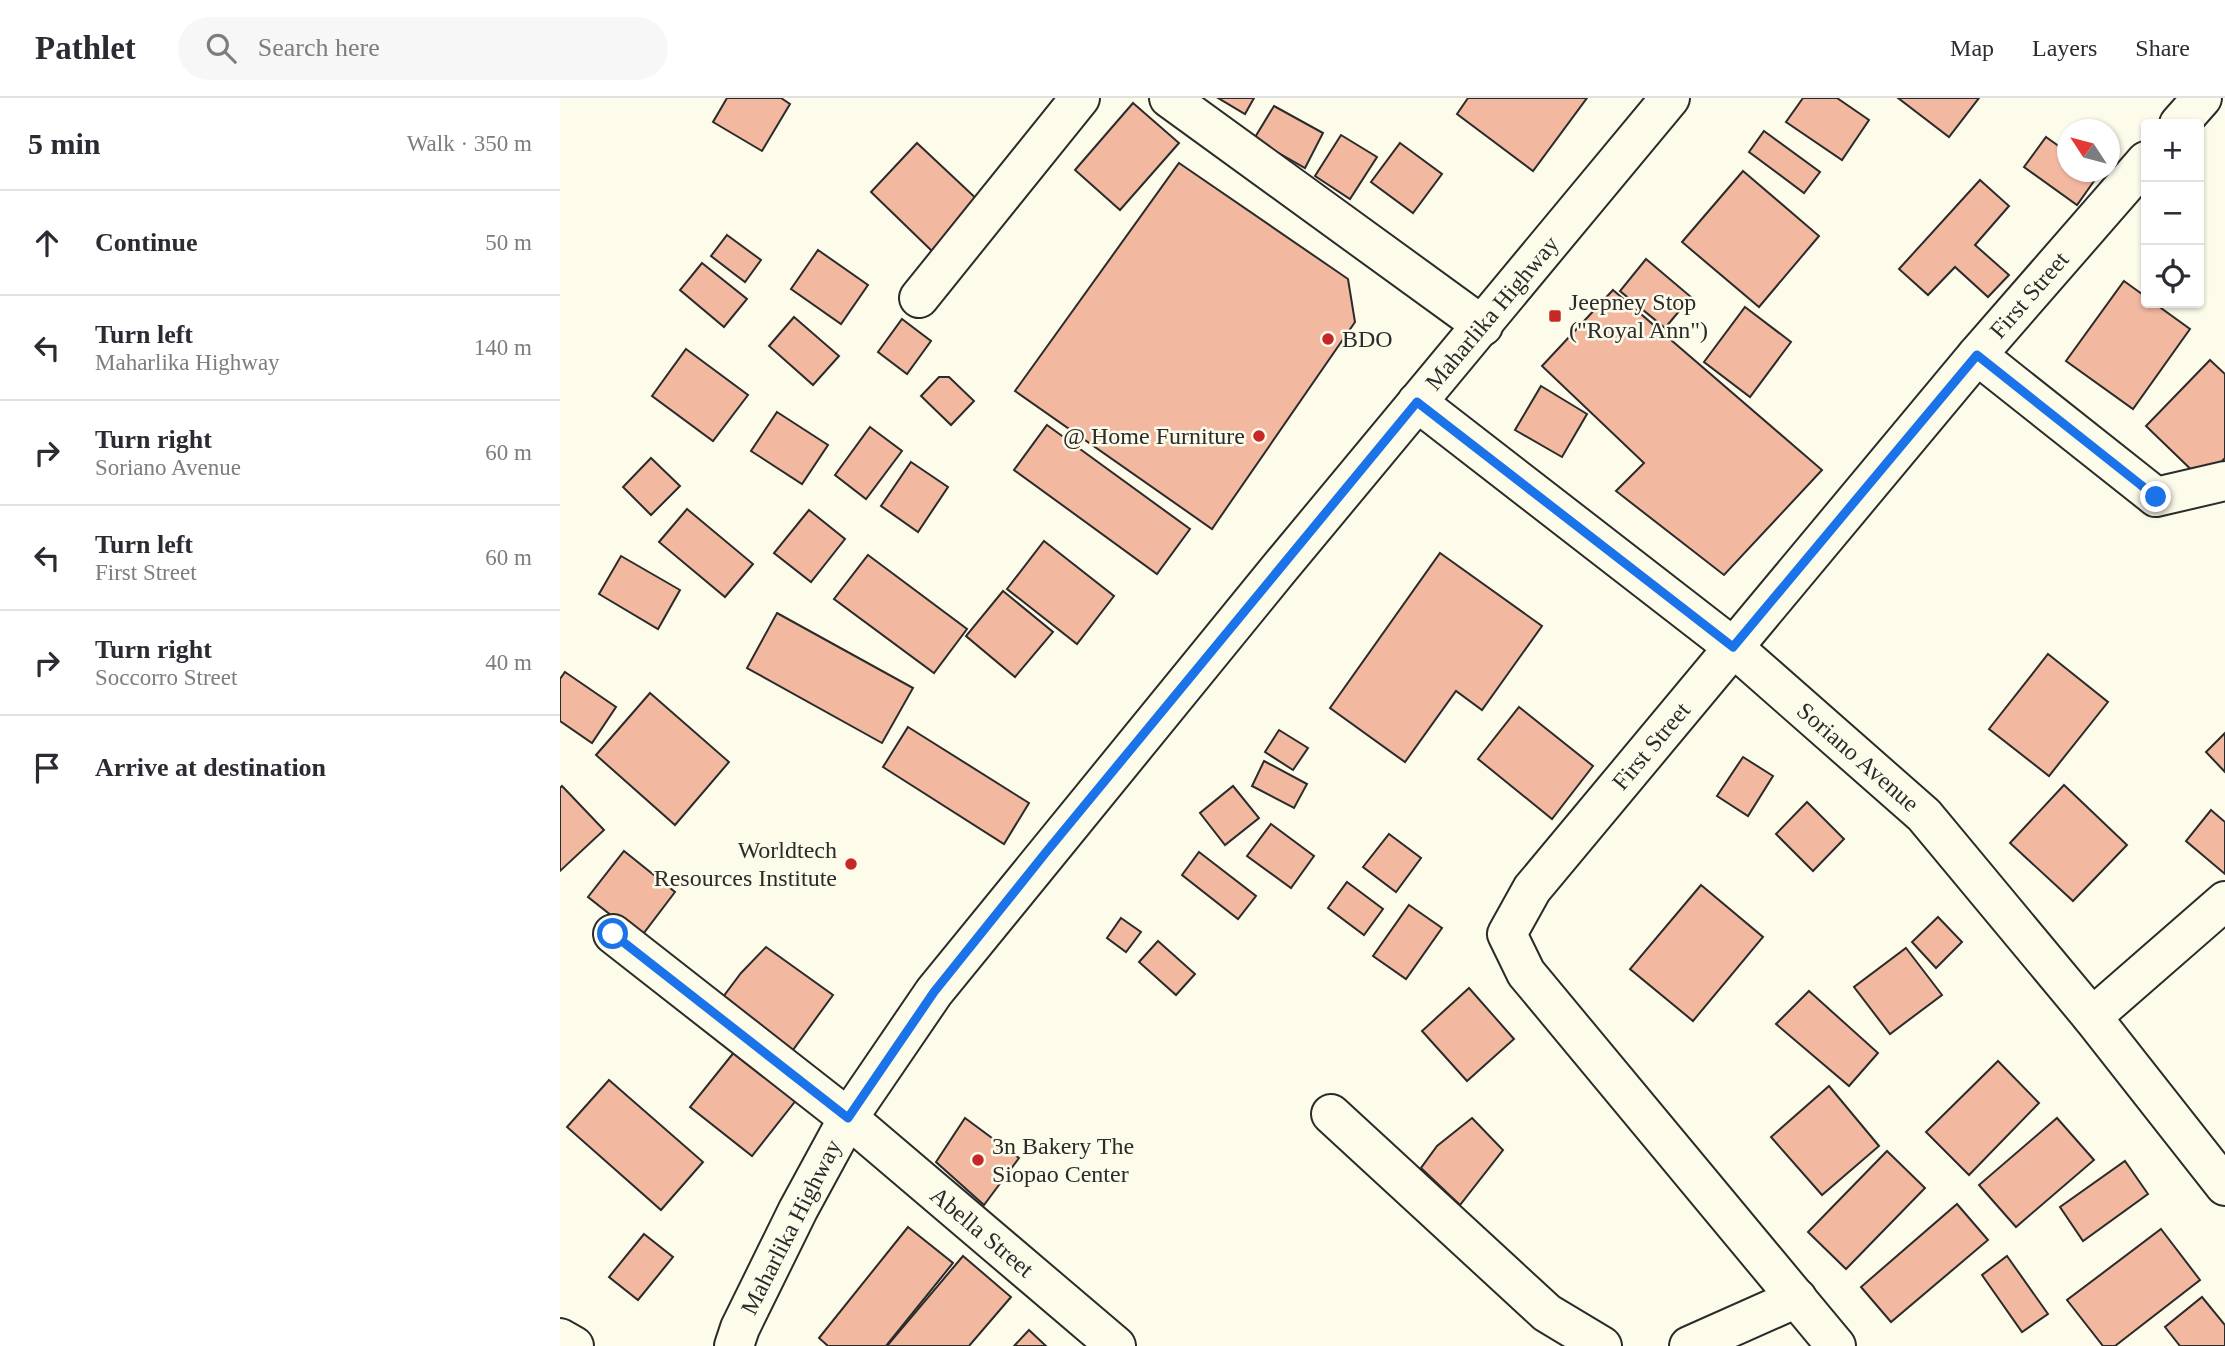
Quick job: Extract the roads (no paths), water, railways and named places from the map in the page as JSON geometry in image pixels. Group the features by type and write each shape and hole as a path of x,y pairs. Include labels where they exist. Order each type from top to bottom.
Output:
{"street":[{"path":"919,298 1080,98"},
{"path":"1169,98 1483,326"},
{"name":"Maharlika Highway","path":"734,1346 740,1328 786,1234 848,1118 934,992 1047,851 1670,98"},
{"path":"2183,119 2202,98"},
{"name":"First Street","path":"1836,1346 1526,973 1507,934 1532,888 1977,355 2141,167"},
{"path":"1977,355 2156,497 2225,481"},
{"name":"Soriano Avenue","path":"1417,402 1733,647 1924,815 2092,1017 2225,1186"},
{"path":"2092,1017 2225,901"},
{"name":"Abella Street","path":"613,934 848,1118 1116,1346"},
{"path":"1331,1114 1548,1313 1602,1346"},
{"path":"1689,1346 1797,1298"},
{"path":"560,1338 574,1346"}],"place":[{"name":"Jeepney Stop (\"Royal Ann\")","path":"1555,316"},
{"name":"BDO","path":"1328,339"},
{"name":"@ Home Furniture","path":"1259,436"},
{"name":"Worldtech Resources Institute","path":"851,864"},
{"name":"3n Bakery The Siopao Center","path":"978,1160"}]}
